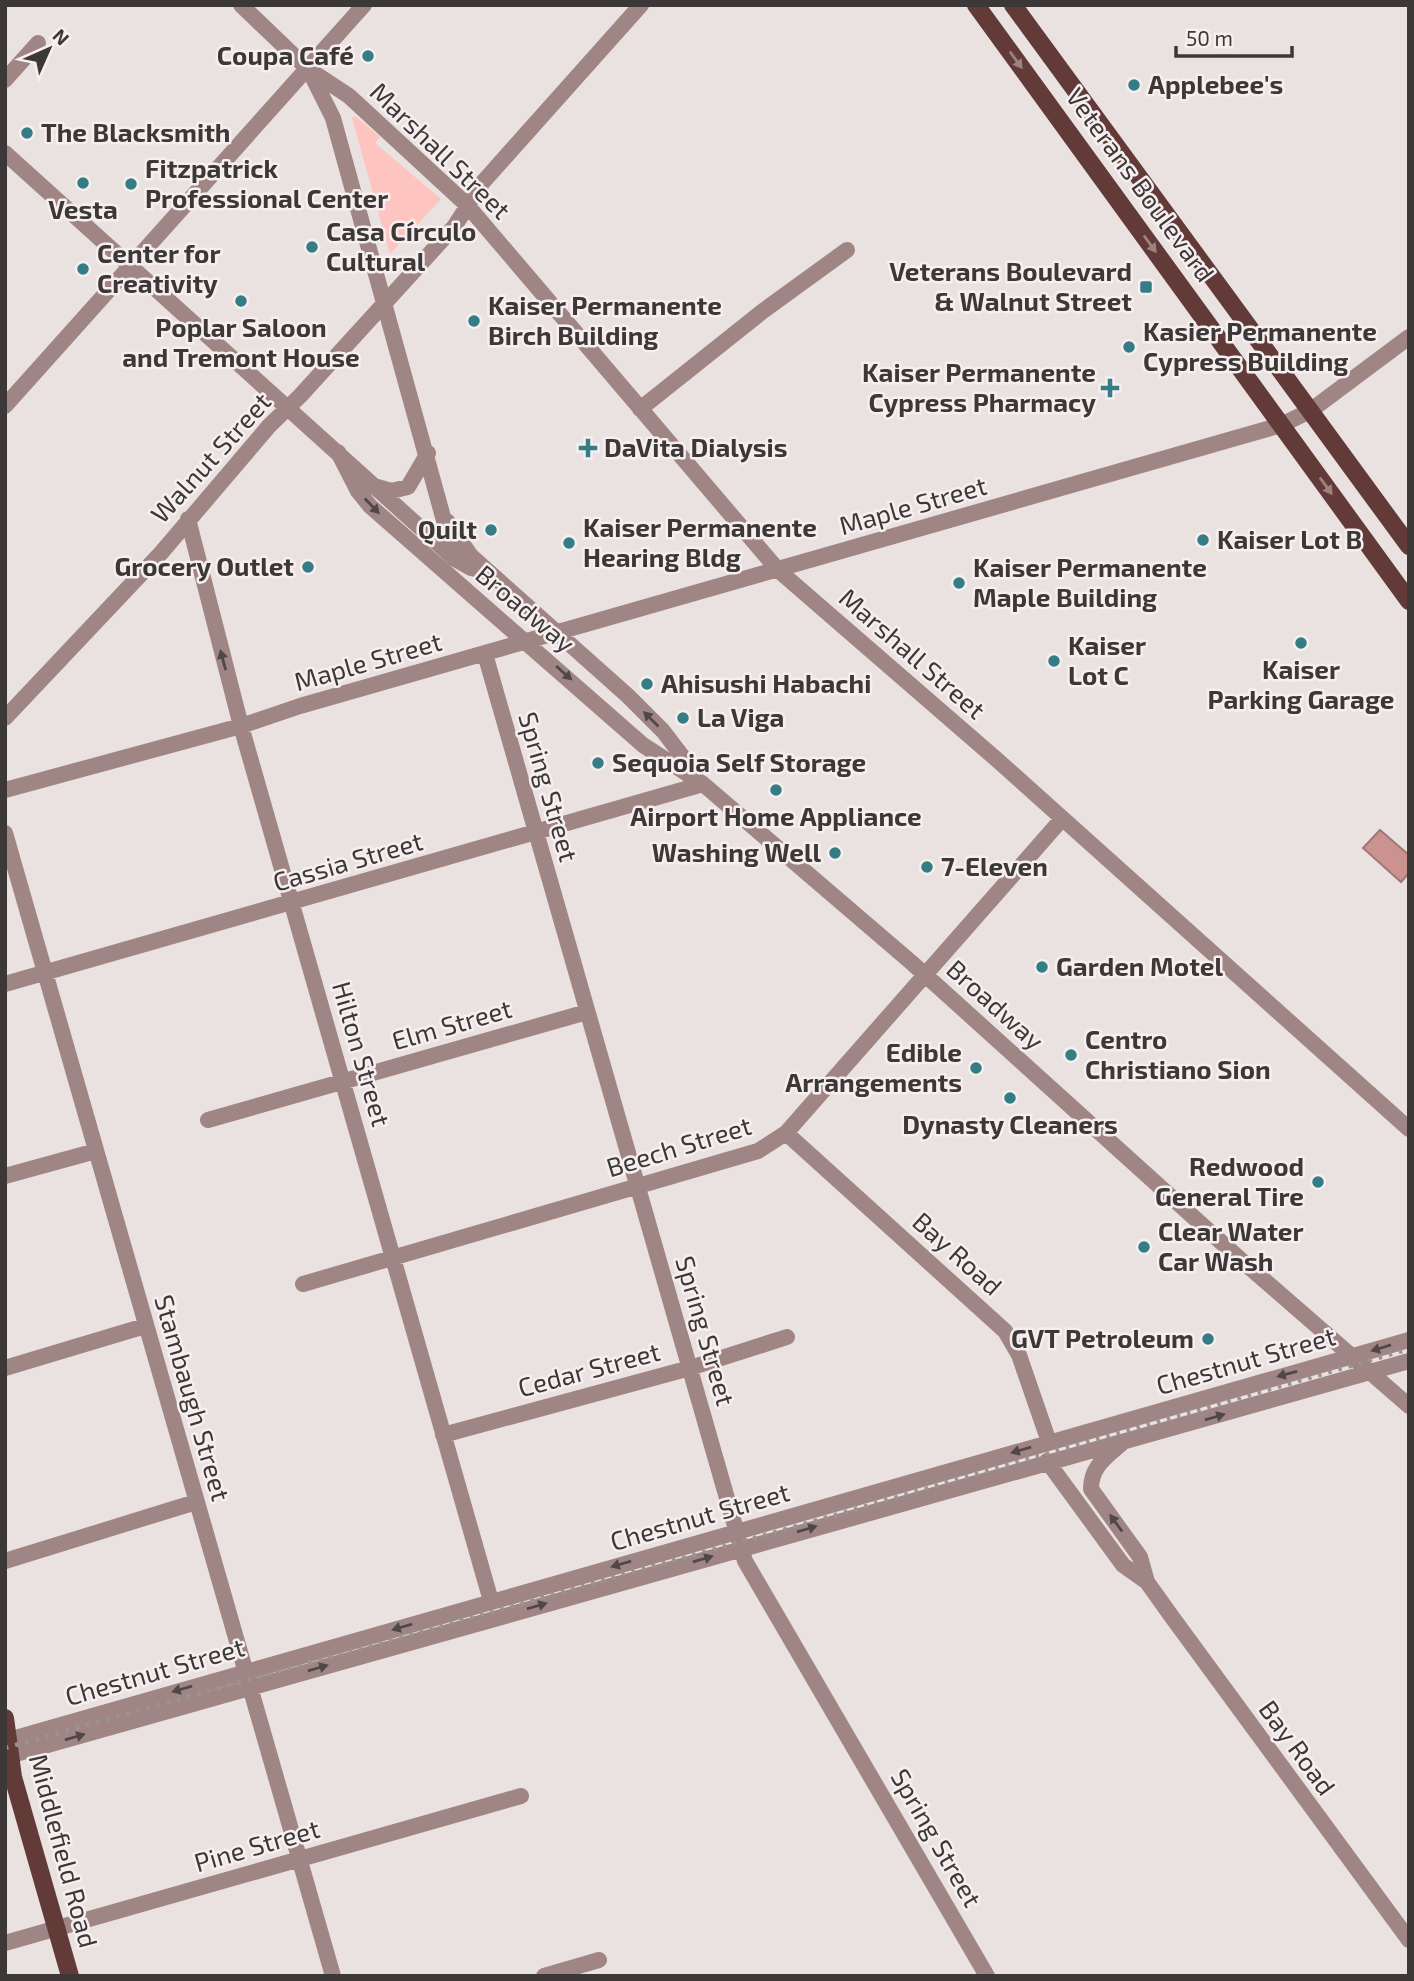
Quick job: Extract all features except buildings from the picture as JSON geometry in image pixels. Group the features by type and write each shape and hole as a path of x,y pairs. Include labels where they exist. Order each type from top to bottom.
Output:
{"main road":[{"name":"Veterans Boulevard","path":"976,5 1282,425 1400,578 1409,601"},
{"name":"Veterans Boulevard","path":"1013,5 1409,546"},
{"name":"Middlefield Road","path":"5,1718 6,1747 70,1976"}],"street":[{"name":"Marshall Street","path":"241,5 308,69 349,96 467,205 778,570 1409,1129"},
{"path":"5,406 364,5"},
{"name":"Walnut Street","path":"5,718 161,553 188,519 454,227 483,182 641,5"},
{"path":"5,80 38,43"},
{"path":"308,69 333,118 447,521 455,559 465,581 483,603"},
{"name":"Broadway","path":"5,153 455,559 471,568 489,572 558,634 663,731 703,784"},
{"path":"640,409 764,311 847,250"},
{"name":"Maple Street","path":"5,790 241,726 300,706 1282,425 1310,411 1409,337"},
{"name":"Broadway","path":"338,452 358,491 370,506 459,587 483,603 643,745 703,784 924,974 1234,1254 1409,1406"},
{"path":"374,485 391,491 408,486 428,453"},
{"name":"Hilton Street","path":"188,519 241,726 491,1601"},
{"path":"447,521 471,556 489,572"},
{"name":"Spring Street","path":"485,654 745,1561 987,1976"},
{"name":"Cassia Street","path":"5,984 703,784"},
{"name":"Beech Street","path":"303,1284 758,1151 786,1133 1062,820"},
{"name":"Stambaugh Street","path":"5,833 333,1976"},
{"name":"Elm Street","path":"208,1120 587,1012"},
{"name":"Bay Road","path":"786,1133 1005,1331 1019,1355 1049,1442"},
{"path":"5,1176 96,1151"},
{"path":"5,1368 145,1326"},
{"name":"Cedar Street","path":"443,1435 690,1368 787,1337"},
{"name":"Chestnut Street","path":"6,1747 247,1670 1409,1340"},
{"name":"Chestnut Street","path":"6,1747 252,1687 1409,1361"},
{"name":"Bay Road","path":"1121,1444 1098,1465 1091,1476 1091,1489 1140,1557 1147,1582"},
{"name":"Bay Road","path":"1047,1461 1123,1565 1147,1582 1409,1940"},
{"path":"5,1561 196,1502"},
{"name":"Pine Street","path":"5,1943 521,1796"},
{"path":"544,1976 599,1960"}],"shaded area":[{"path":"355,116 380,137 375,143 441,199 390,254 352,118"},
{"path":"1380,830 1409,855 1409,873 1401,882 1363,848"}],"railway":[{"path":"5,1748 804,1524 1409,1349"}],"place":[{"name":"Coupa Café","path":"368,56"},
{"name":"Applebee's","path":"1134,85"},
{"name":"The Blacksmith","path":"27,133"},
{"name":"Vesta","path":"83,183"},
{"name":"Fitzpatrick Professional Center","path":"131,184"},
{"name":"Casa Círculo Cultural","path":"312,247"},
{"name":"Center for Creativity","path":"83,269"},
{"name":"Veterans Boulevard & Walnut Street","path":"1146,287"},
{"name":"Poplar Saloon and Tremont House","path":"241,301"},
{"name":"Kaiser Permanente Birch Building","path":"474,321"},
{"name":"Kasier Permanente Cypress Building","path":"1129,347"},
{"name":"Kaiser Permanente Cypress Pharmacy","path":"1110,388"},
{"name":"DaVita Dialysis","path":"588,448"},
{"name":"Quilt","path":"491,530"},
{"name":"Kaiser Lot B","path":"1203,540"},
{"name":"Kaiser Permanente Hearing Bldg","path":"569,543"},
{"name":"Grocery Outlet","path":"308,567"},
{"name":"Kaiser Permanente Maple Building","path":"959,583"},
{"name":"Kaiser Parking Garage","path":"1301,643"},
{"name":"Kaiser Lot C","path":"1054,661"},
{"name":"Ahisushi Habachi","path":"647,684"},
{"name":"La Viga","path":"683,718"},
{"name":"Sequoia Self Storage","path":"598,763"},
{"name":"Airport Home Appliance","path":"776,790"},
{"name":"Washing Well","path":"835,853"},
{"name":"7-Eleven","path":"927,867"},
{"name":"Garden Motel","path":"1042,967"},
{"name":"Centro Christiano Sion","path":"1071,1055"},
{"name":"Edible Arrangements","path":"976,1068"},
{"name":"Dynasty Cleaners","path":"1010,1098"},
{"name":"Redwood General Tire","path":"1318,1182"},
{"name":"Clear Water Car Wash","path":"1144,1247"},
{"name":"GVT Petroleum","path":"1208,1339"}]}
